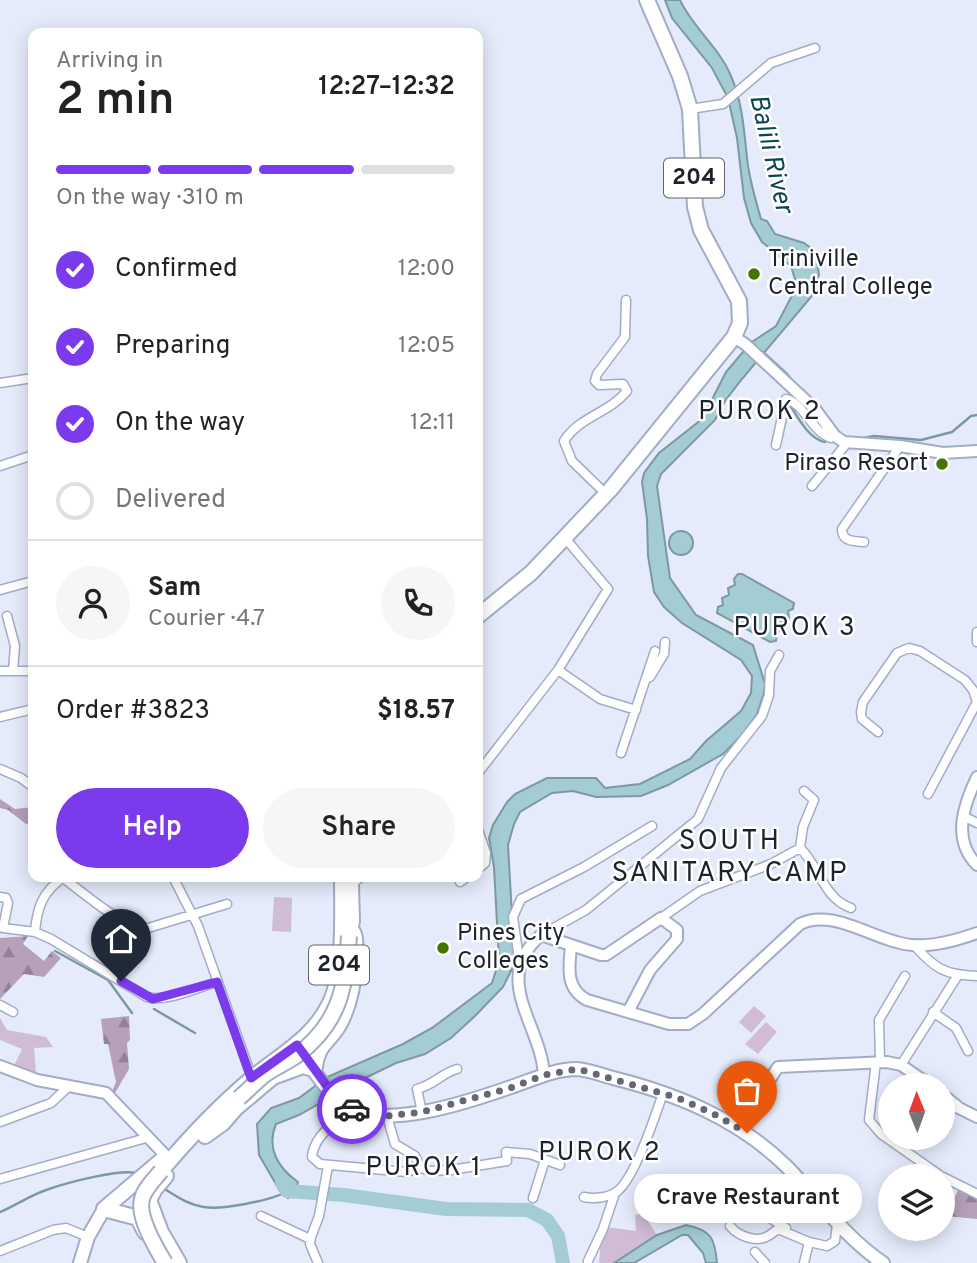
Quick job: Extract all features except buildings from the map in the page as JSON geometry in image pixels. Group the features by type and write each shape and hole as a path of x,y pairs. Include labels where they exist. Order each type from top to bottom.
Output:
{"highway":[{"name":"204","path":"647,0 680,76 690,109 697,219 739,301 740,323 734,337"},
{"path":"483,612 531,573 606,494 734,337"},
{"name":"204","path":"205,1136 219,1112 264,1075 297,1055 324,1029 341,998 347,972 351,882"},
{"name":"204","path":"115,1204 143,1178 162,1168 223,1123 236,1108 273,1077 307,1066 339,973 351,882"},
{"name":"204","path":"310,1057 338,1027 349,1003 354,978 356,935 350,932"},
{"name":"204","path":"165,1263 142,1216 142,1199 149,1185 251,1078 283,1054 310,1057"},
{"path":"283,1054 296,1056 299,1063 295,1069"},
{"name":"204","path":"153,1192 162,1168 209,1110 219,1112"},
{"path":"115,1204 153,1192"},
{"path":"153,1192 149,1200 151,1210 169,1249 179,1263"},
{"path":"115,1204 151,1210"},
{"path":"115,1204 141,1221 158,1263"}],"main road":[{"path":"310,1057 335,1097 349,1108 387,1116 422,1112 510,1088 544,1075 578,1069 663,1093 739,1127 787,1167 837,1224 883,1263"},
{"path":"80,1263 88,1237 115,1204"}],"street":[{"path":"690,109 723,104 771,63 815,48"},
{"path":"606,494 572,461 564,441 570,430 612,406 627,391 623,384 599,386 595,381 597,374 625,337 626,300"},
{"path":"734,337 809,405 835,436 847,443 900,446 943,453 977,451"},
{"path":"0,383 28,379"},
{"path":"776,445 786,399 796,404 819,432 831,438 835,436"},
{"path":"812,486 847,443"},
{"path":"864,542 849,541 842,529 900,446"},
{"path":"0,466 28,457"},
{"path":"483,767 558,670 608,589 565,538"},
{"path":"0,590 28,582"},
{"path":"7,616 15,646 13,671"},
{"path":"977,632 977,642"},
{"path":"646,681 658,667 664,654 665,642"},
{"path":"878,732 862,719 863,702 897,653 909,648 920,651 965,680 973,690 977,702 928,794"},
{"path":"621,753 655,651"},
{"path":"544,1075 536,1037 521,1002 518,977 525,949 541,935 586,910 698,819 721,768 762,716 769,695 770,671 779,655"},
{"path":"558,670 600,699 636,710"},
{"path":"0,671 28,671"},
{"path":"0,718 28,710"},
{"path":"0,769 28,783"},
{"path":"977,777 963,816 962,840 977,865"},
{"path":"800,848 803,827 814,800 804,791"},
{"path":"963,816 977,823"},
{"path":"520,966 513,918 521,899 584,867 652,826"},
{"path":"483,844 486,853 483,865"},
{"path":"541,935 606,955 700,891 771,864 800,848"},
{"path":"800,848 809,858 828,892 838,902 851,908"},
{"path":"35,932 36,917 43,897 57,882"},
{"path":"70,882 137,928 145,929 227,904"},
{"path":"176,882 193,915 251,1078"},
{"path":"0,897 6,898 8,903 3,928 35,932 153,999 217,982"},
{"path":"628,1012 650,970 677,939 677,930 661,918"},
{"path":"571,946 570,980 577,995 669,1024 688,1024 703,1014 807,920 832,920 914,945 955,941 977,933"},
{"path":"914,945 938,970 977,976"},
{"path":"901,1065 958,975"},
{"path":"905,976 878,1020 878,1062 869,1120 881,1134 924,1164"},
{"path":"0,1004 13,1012"},
{"path":"933,1013 957,1028 968,1051"},
{"path":"739,1127 778,1067 878,1062 901,1065 913,1073"},
{"path":"0,1066 37,1080 106,1093 146,1138 162,1168"},
{"path":"422,1112 417,1089 431,1085 449,1071 457,1069"},
{"path":"0,1122 51,1103 69,1086"},
{"path":"584,1197 603,1198 615,1193 629,1178 663,1093"},
{"path":"956,1106 977,1117"},
{"path":"349,1108 318,1138 313,1147 312,1157 328,1166 406,1172 421,1168 431,1171 451,1170 508,1161 506,1152 530,1154 560,1165"},
{"path":"387,1116 395,1144 415,1156 421,1168"},
{"path":"0,1179 146,1138"},
{"path":"533,1198 545,1160"},
{"path":"318,1263 310,1239 322,1201 328,1166"},
{"path":"955,1183 977,1194"},
{"path":"588,1261 603,1229 615,1193"},
{"path":"744,1202 788,1229 813,1238 814,1243 804,1263"},
{"path":"261,1216 310,1239"},
{"path":"730,1226 732,1230 750,1238 766,1237 778,1229 827,1246 835,1241 837,1224"},
{"path":"0,1251 53,1230 66,1228 88,1237"},
{"path":"755,1252 765,1263"}],"shaded area":[{"path":"665,0 680,0 731,76 741,110 749,173 761,219 767,221 775,234 804,243 816,252 819,275 811,297 742,379 715,420 661,474 657,486 670,578 696,615 753,645 765,684 764,693 757,714 743,734 723,754 668,785 641,796 596,797 573,791 552,793 520,812 508,845 513,933 518,957 503,987 451,1038 425,1054 396,1063 299,1115 276,1124 272,1141 276,1157 298,1182 294,1195 288,1198 280,1191 259,1155 257,1124 271,1108 299,1098 327,1077 403,1044 432,1028 492,983 499,961 494,867 489,838 493,825 507,802 515,794 547,778 596,778 605,788 640,784 690,759 706,741 741,711 751,693 752,676 741,660 682,623 664,607 654,592 642,482 644,473 659,453 702,419 726,372 743,352 752,342 776,326 797,286 791,266 762,242 751,223 744,198 737,138 728,98 712,68 672,18"},
{"path":"681,531 692,538 693,543 686,554 681,555 670,548 669,543 676,532"},
{"path":"738,574 794,603 793,609 788,611 789,618 782,622 783,628 777,633 776,641 770,642 717,613 718,607 723,605 722,598 729,595 728,588 735,585 734,579"},
{"path":"274,897 292,898 291,932 272,931"},
{"path":"754,1006 766,1016 751,1033 739,1022"},
{"path":"0,1018 7,1030 46,1037 53,1047 34,1048 36,1073 14,1066 22,1049 0,1040"},
{"path":"766,1022 777,1032 758,1054 745,1044"},
{"path":"650,1211 652,1214 646,1218 657,1235 614,1263 599,1263 601,1239 606,1227 636,1231 635,1215"},
{"path":"686,1225 710,1236 717,1263 706,1263 703,1253 688,1235 682,1235 634,1263 614,1263 657,1235"}],"green space":[{"path":"0,799 15,809 28,808 28,824 8,810 0,808"},
{"path":"28,936 23,944 44,961 52,951 61,958 44,977 24,974 0,999 0,938"},
{"path":"129,1016 129,1069 115,1093 112,1091 116,1082 108,1044 104,1044 101,1019"},
{"path":"959,1188 977,1197 977,1219 955,1217 955,1197"}],"waterway":[{"path":"763,352 794,384"},
{"path":"790,405 809,432 825,442"},
{"path":"859,439 874,436 921,440 952,432 971,416 977,415"},
{"path":"55,951 108,980 132,1013"},
{"path":"154,1009 195,1033"},
{"path":"0,1212 68,1183 109,1174 139,1174"},
{"path":"282,1182 287,1191 344,1195 446,1209 528,1210 547,1220 558,1236 563,1263"},
{"path":"163,1188 187,1202 212,1208 257,1201 286,1192"}],"way so far":[{"path":"352,1109 400,1116 440,1109 544,1075 578,1069 678,1098 747,1133"}],"place":[{"name":"Triniville Central College","path":"754,274"},
{"name":"Piraso Resort","path":"942,464"},
{"name":"Pines City Colleges","path":"443,948"},
{"name":"Crave Restaurant","path":"747,1133"}],"district":[{"name":"PUROK 2","path":"760,412"},
{"name":"PUROK 3","path":"795,628"},
{"name":"SOUTH SANITARY CAMP","path":"730,858"},
{"name":"PUROK 2","path":"600,1153"},
{"name":"PUROK 1","path":"424,1168"}],"route":[{"path":"121,981 153,999 217,982 251,1078 297,1045 315,1066 319,1077 335,1097 352,1109"}],"water label":[{"name":"Balili River","path":"770,154"}]}
